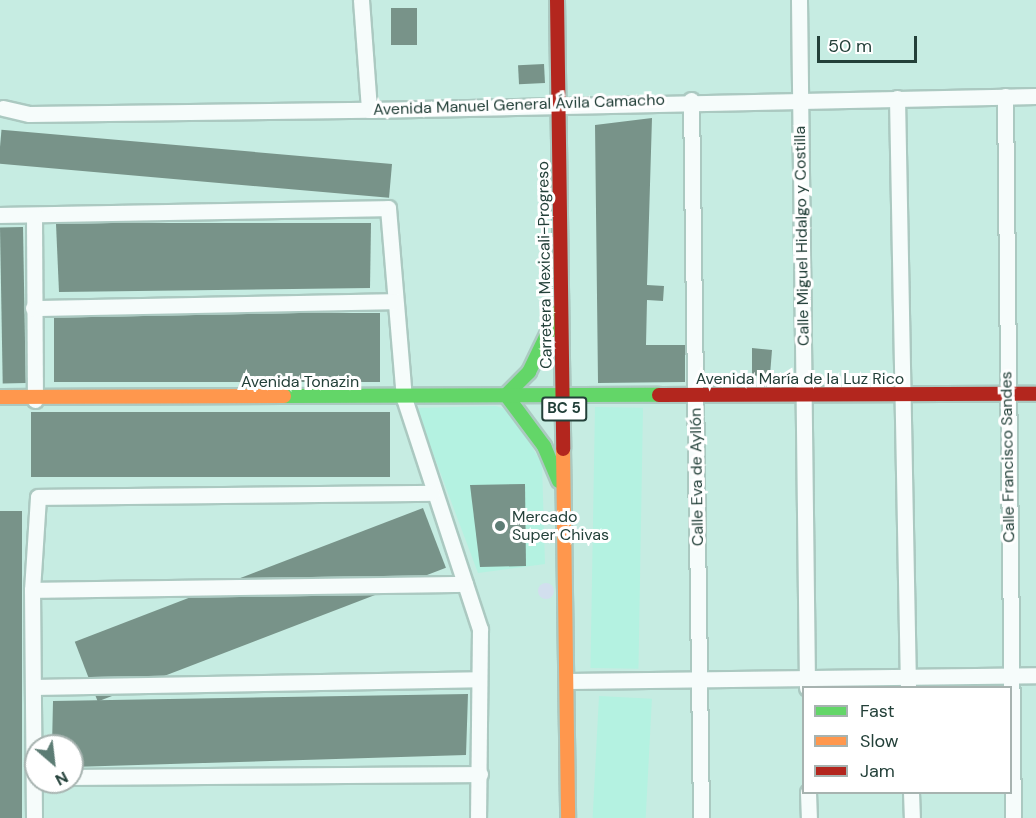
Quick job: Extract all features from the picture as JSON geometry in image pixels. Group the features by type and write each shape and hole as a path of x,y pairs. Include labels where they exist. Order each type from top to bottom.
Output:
{"street":[{"path":"361,0 369,110"},
{"name":"Carretera Mexicali-Progreso","path":"557,0 564,394 563,491 568,681 568,818"},
{"name":"Calle Miguel Hidalgo y Costilla","path":"799,0 807,683"},
{"name":"Calle Francisco Sandes","path":"1005,96 1006,394 1013,675 1013,818"},
{"name":"Avenida Manuel General Ávila Camacho","path":"1,104 29,114 369,110 560,102 1036,96"},
{"path":"897,98 906,395 908,682"},
{"name":"Calle Eva de Ayllón","path":"691,100 701,818"},
{"path":"0,215 388,208 404,398 432,493 480,629 478,818"},
{"path":"34,215 35,400"},
{"path":"33,308 395,301"},
{"path":"561,305 529,372 506,395 544,446 563,491"},
{"name":"Avenida María de la Luz Rico","path":"564,394 1036,394"},
{"name":"Avenida Tonazin","path":"0,397 35,400 404,398 564,394"},
{"path":"34,734 32,590 38,496 432,493"},
{"path":"32,590 465,584"},
{"path":"568,681 700,679 807,683 908,682 1036,675"},
{"path":"33,687 479,679"},
{"path":"84,777 480,774"},
{"path":"34,794 34,818"},
{"path":"808,794 809,818"},
{"path":"911,794 912,818"}],"shaded area":[{"path":"496,406 511,411 542,464 545,564 478,573 416,408"},
{"path":"595,407 643,408 638,669 590,668"},
{"path":"546,583 552,585 554,591 552,597 546,599 540,597 538,591 540,585"},
{"path":"599,696 652,699 646,818 593,818"}],"building":[{"path":"391,8 417,8 417,45 391,45"},
{"path":"544,64 545,83 519,84 518,65"},
{"path":"652,118 647,285 664,286 663,301 647,300 646,345 685,345 685,382 598,383 595,125"},
{"path":"1,130 392,164 389,198 0,164"},
{"path":"371,223 370,288 59,292 56,224"},
{"path":"0,227 23,227 26,383 3,383"},
{"path":"54,313 380,313 380,382 54,382"},
{"path":"752,348 772,350 770,375 752,376"},
{"path":"31,412 390,412 390,477 31,477"},
{"name":"Mercado Super Chivas","path":"525,484 526,566 480,567 470,485"},
{"path":"423,508 446,568 98,701 75,642"},
{"path":"0,511 22,511 22,818 0,818"},
{"path":"468,694 466,755 84,767 84,734 52,734 53,701"}],"traffic: fast":[{"path":"558,312 529,372 506,395 544,446 559,481"},
{"path":"284,396 659,395"}],"traffic: slow":[{"path":"0,397 284,396"},
{"path":"563,449 568,818"}],"traffic: jam":[{"path":"557,0 563,449"},
{"path":"659,395 1036,394"}],"place":[{"name":"Mercado Super Chivas","path":"500,526"}]}
